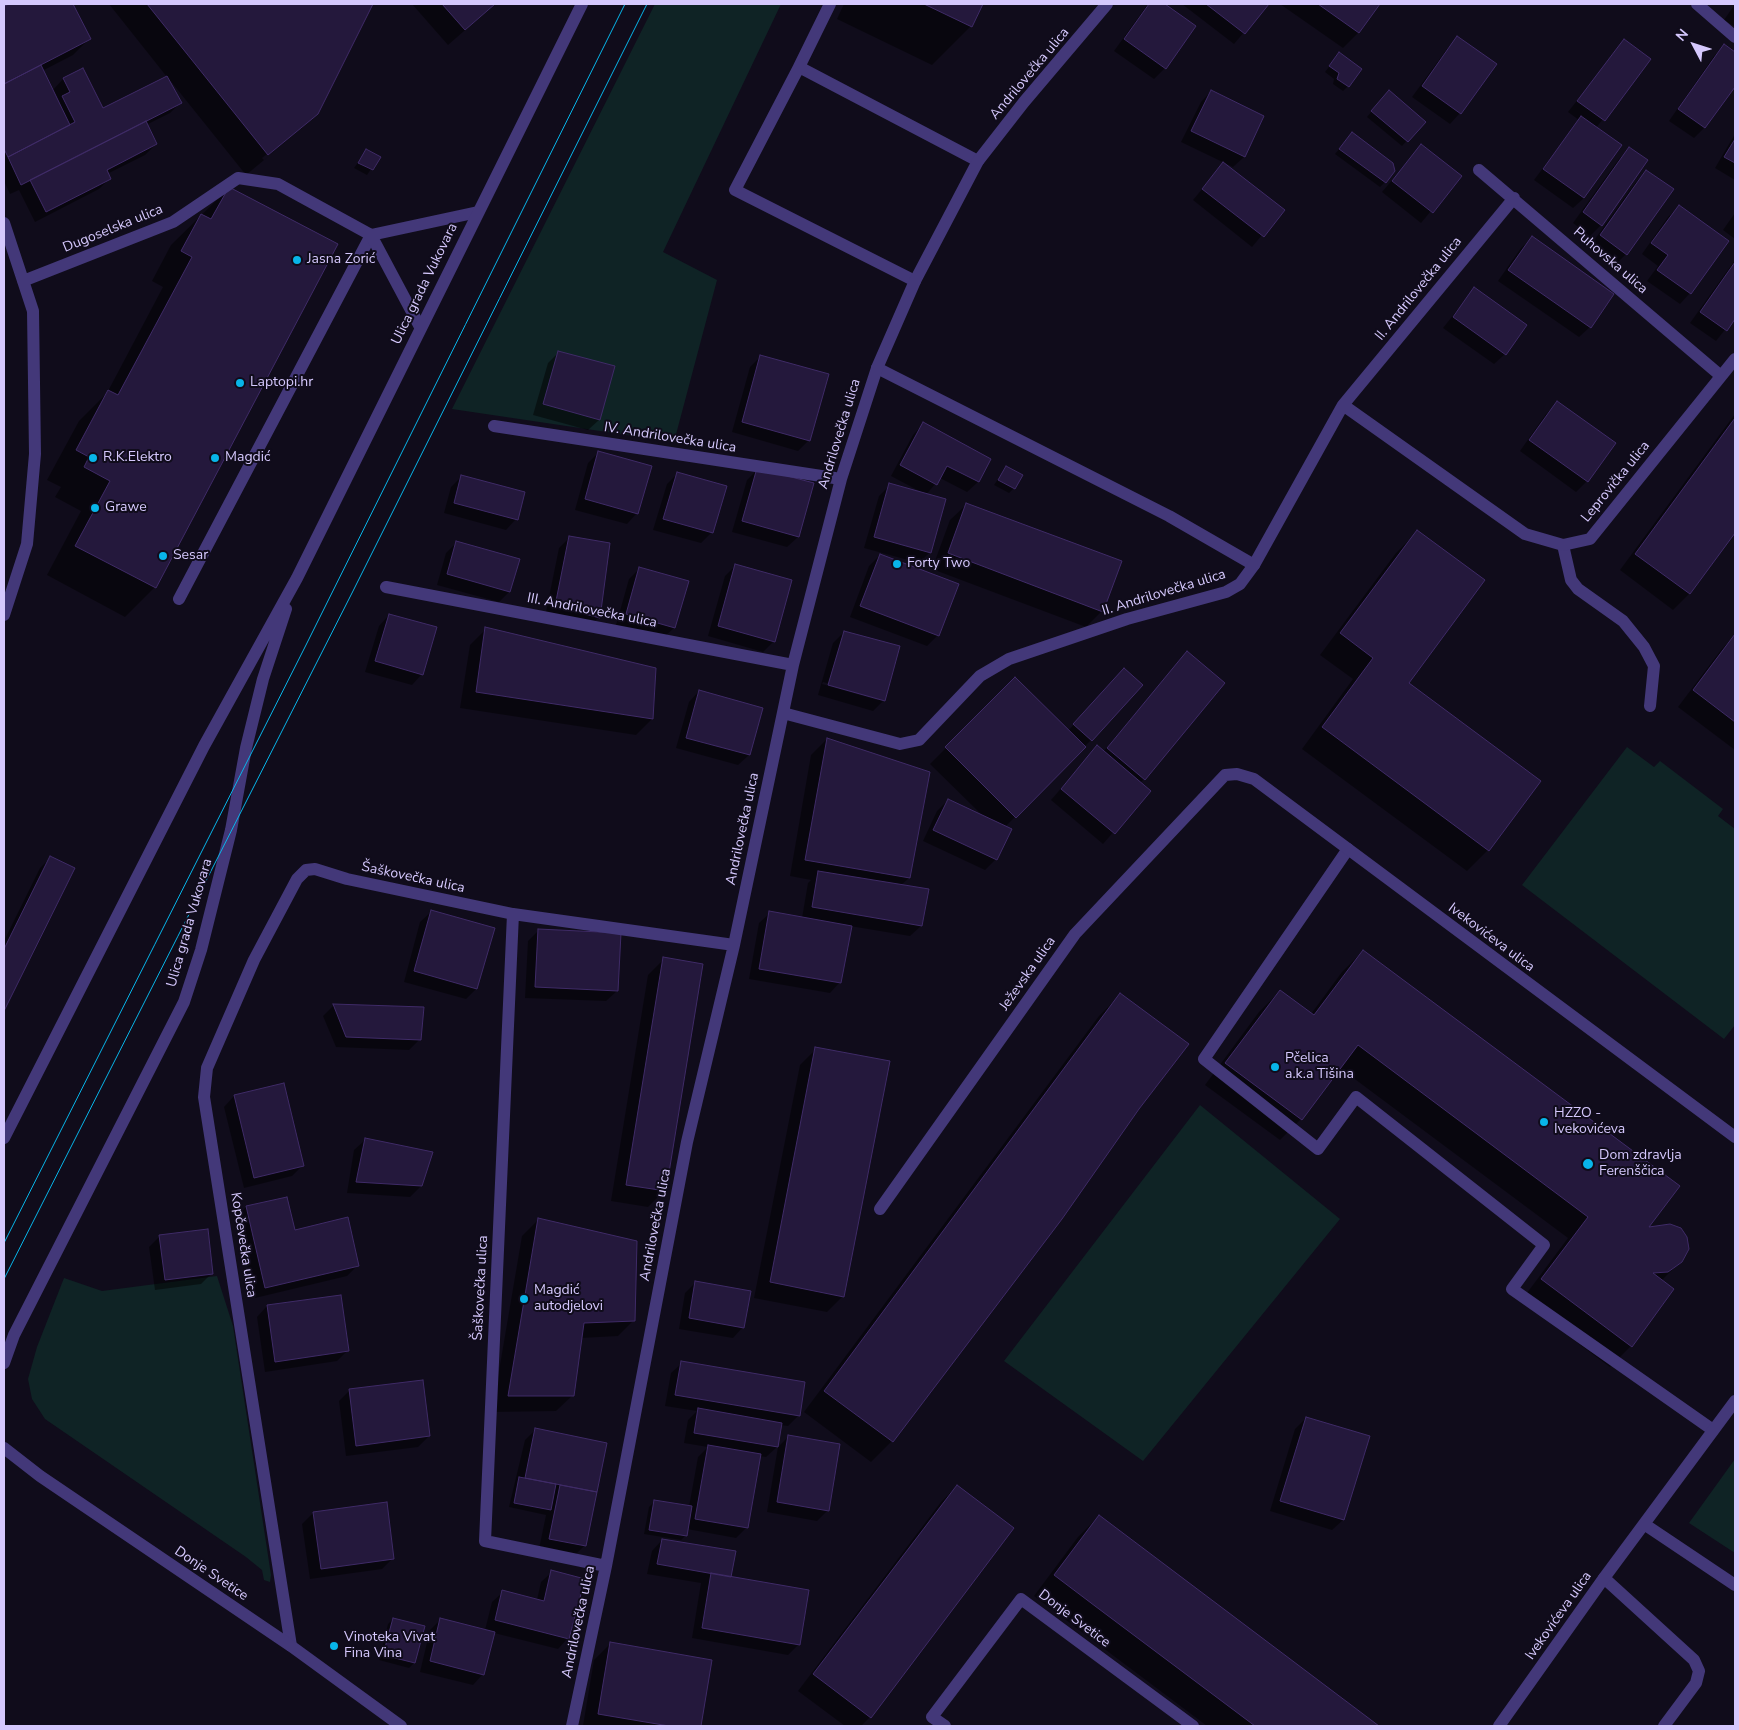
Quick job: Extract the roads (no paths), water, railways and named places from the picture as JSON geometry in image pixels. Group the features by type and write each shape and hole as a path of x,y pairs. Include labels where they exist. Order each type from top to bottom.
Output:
{"street":[{"name":"Ulica grada Vukovara","path":"4,1138 204,746 297,578 582,4"},
{"path":"830,4 735,190 915,281"},
{"name":"Andrilovečka ulica","path":"572,1726 606,1566 687,1142 734,945 793,665 841,479 877,368 915,281 978,161 1024,102 1107,4"},
{"path":"1697,4 1735,37"},
{"path":"799,67 978,161"},
{"name":"Puhovska ulica","path":"1479,170 1720,376"},
{"name":"Dugoselska ulica","path":"23,282 173,222 238,178 278,184 371,235"},
{"name":"II. Andrilovečka ulica","path":"783,713 900,744 919,740 980,676 1009,659 1127,619 1226,592 1240,584 1254,565 1343,405 1514,198"},
{"path":"371,235 478,212"},
{"path":"4,223 33,310 35,454 26,544 4,615"},
{"path":"371,235 420,327"},
{"path":"179,599 371,235"},
{"name":"Leprovička ulica","path":"1343,405 1525,534 1563,545 1590,539 1735,359"},
{"path":"877,368 1169,516 1254,565"},
{"name":"IV. Andrilovečka ulica","path":"494,426 841,479"},
{"path":"1563,545 1571,580 1578,589 1623,621 1644,648 1654,666 1650,706"},
{"name":"Ulica grada Vukovara","path":"4,1363 14,1335 184,1002 201,950 231,830 246,748 263,678 297,578"},
{"name":"III. Andrilovečka ulica","path":"386,587 793,665"},
{"name":"Ivekovićeva ulica","path":"1225,775 1237,774 1254,779 1735,1137"},
{"name":"Ježevska ulica","path":"880,1210 1075,934 1225,775"},
{"path":"1348,849 1204,1059 1318,1148 1356,1097 1544,1245 1512,1289 1713,1430"},
{"name":"Šaškovečka ulica","path":"306,870 315,869 348,879 513,914 734,945"},
{"name":"Kopčevečka ulica","path":"291,1646 204,1097 207,1068 254,960 297,879 306,870"},
{"name":"Šaškovečka ulica","path":"513,914 485,1541 606,1566"},
{"name":"Ivekovićeva ulica","path":"1499,1726 1604,1578 1735,1401"},
{"name":"Donje Svetice","path":"4,1448 40,1476 291,1646 402,1726"},
{"path":"1644,1524 1735,1585"},
{"path":"1604,1578 1694,1660 1699,1671 1696,1683 1664,1726"},
{"name":"Donje Svetice","path":"945,1726 932,1717 1021,1599 1193,1726"}],"tram line":[{"path":"4,1243 306,645 625,4"},
{"path":"4,1279 352,593 647,4"}],"place":[{"name":"Jasna Zorić","path":"297,260"},
{"name":"Laptopi.hr","path":"240,383"},
{"name":"R.K.Elektro","path":"93,458"},
{"name":"Magdić","path":"215,458"},
{"name":"Grawe","path":"95,508"},
{"name":"Sesar","path":"163,556"},
{"name":"Forty Two","path":"897,564"},
{"name":"Pčelica a.k.a Tišina","path":"1275,1067"},
{"name":"HZZO - Ivekovićeva","path":"1544,1122"},
{"name":"Dom zdravlja Ferenščica","path":"1588,1164"},
{"name":"Magdić autodjelovi","path":"524,1299"},
{"name":"Vinoteka Vivat Fina Vina","path":"334,1646"}]}
